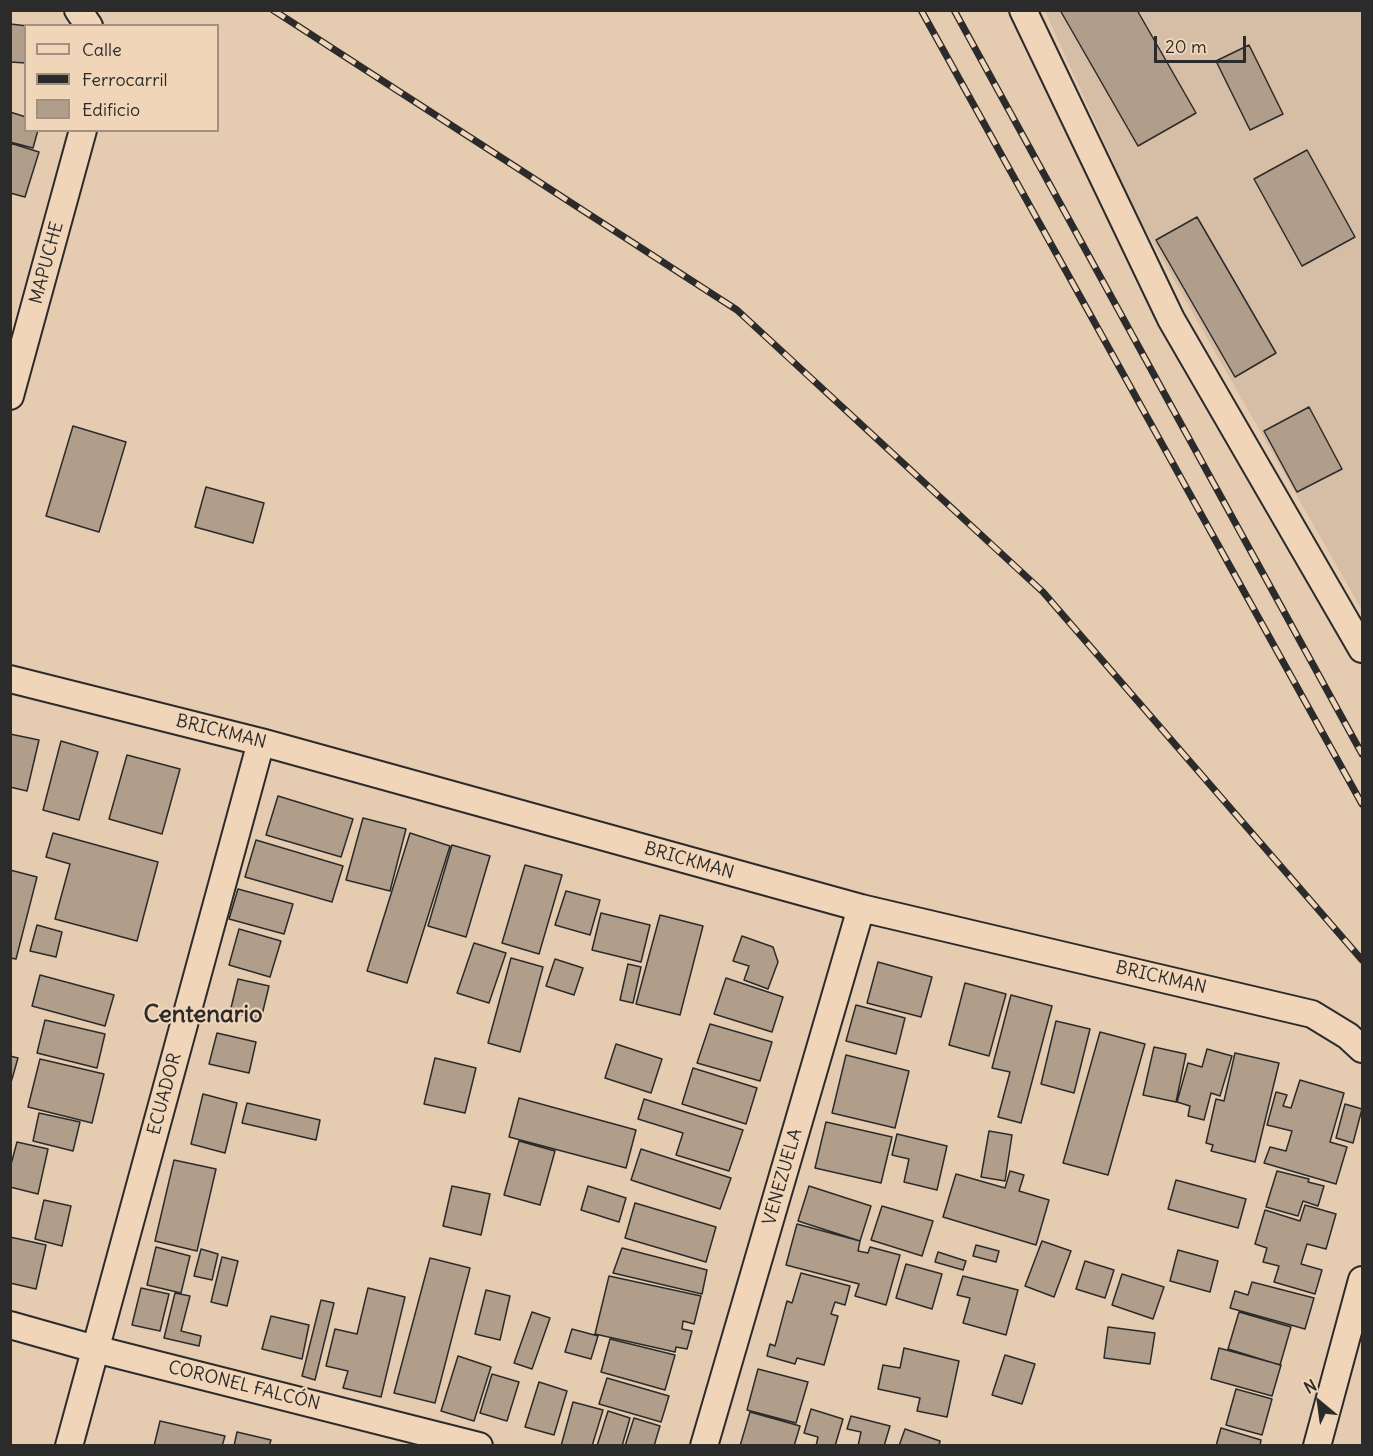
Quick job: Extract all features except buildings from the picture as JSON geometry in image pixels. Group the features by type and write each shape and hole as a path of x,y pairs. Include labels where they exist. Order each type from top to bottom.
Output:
{"street":[{"path":"78,10 88,24"},
{"path":"1023,10 1171,319 1362,649"},
{"name":"MAPUCHE","path":"10,396 82,132"},
{"name":"BRICKMAN","path":"10,678 261,742 861,908 1312,1014 1348,1036 1362,1048"},
{"name":"ECUADOR","path":"69,1446 261,742"},
{"name":"VENEZUELA","path":"704,1446 861,908"},
{"path":"1317,1446 1362,1280"},
{"name":"CORONEL FALCÓN","path":"10,1325 95,1349 479,1446"}],"shaded area":[{"path":"1045,11 1362,11 1362,610 1137,215"}],"railway":[{"path":"273,10 737,310 1043,592 1362,960"},
{"path":"921,10 1362,804"},
{"path":"954,10 1362,754"}],"district":[{"name":"Centenario","path":"203,1015"}]}
